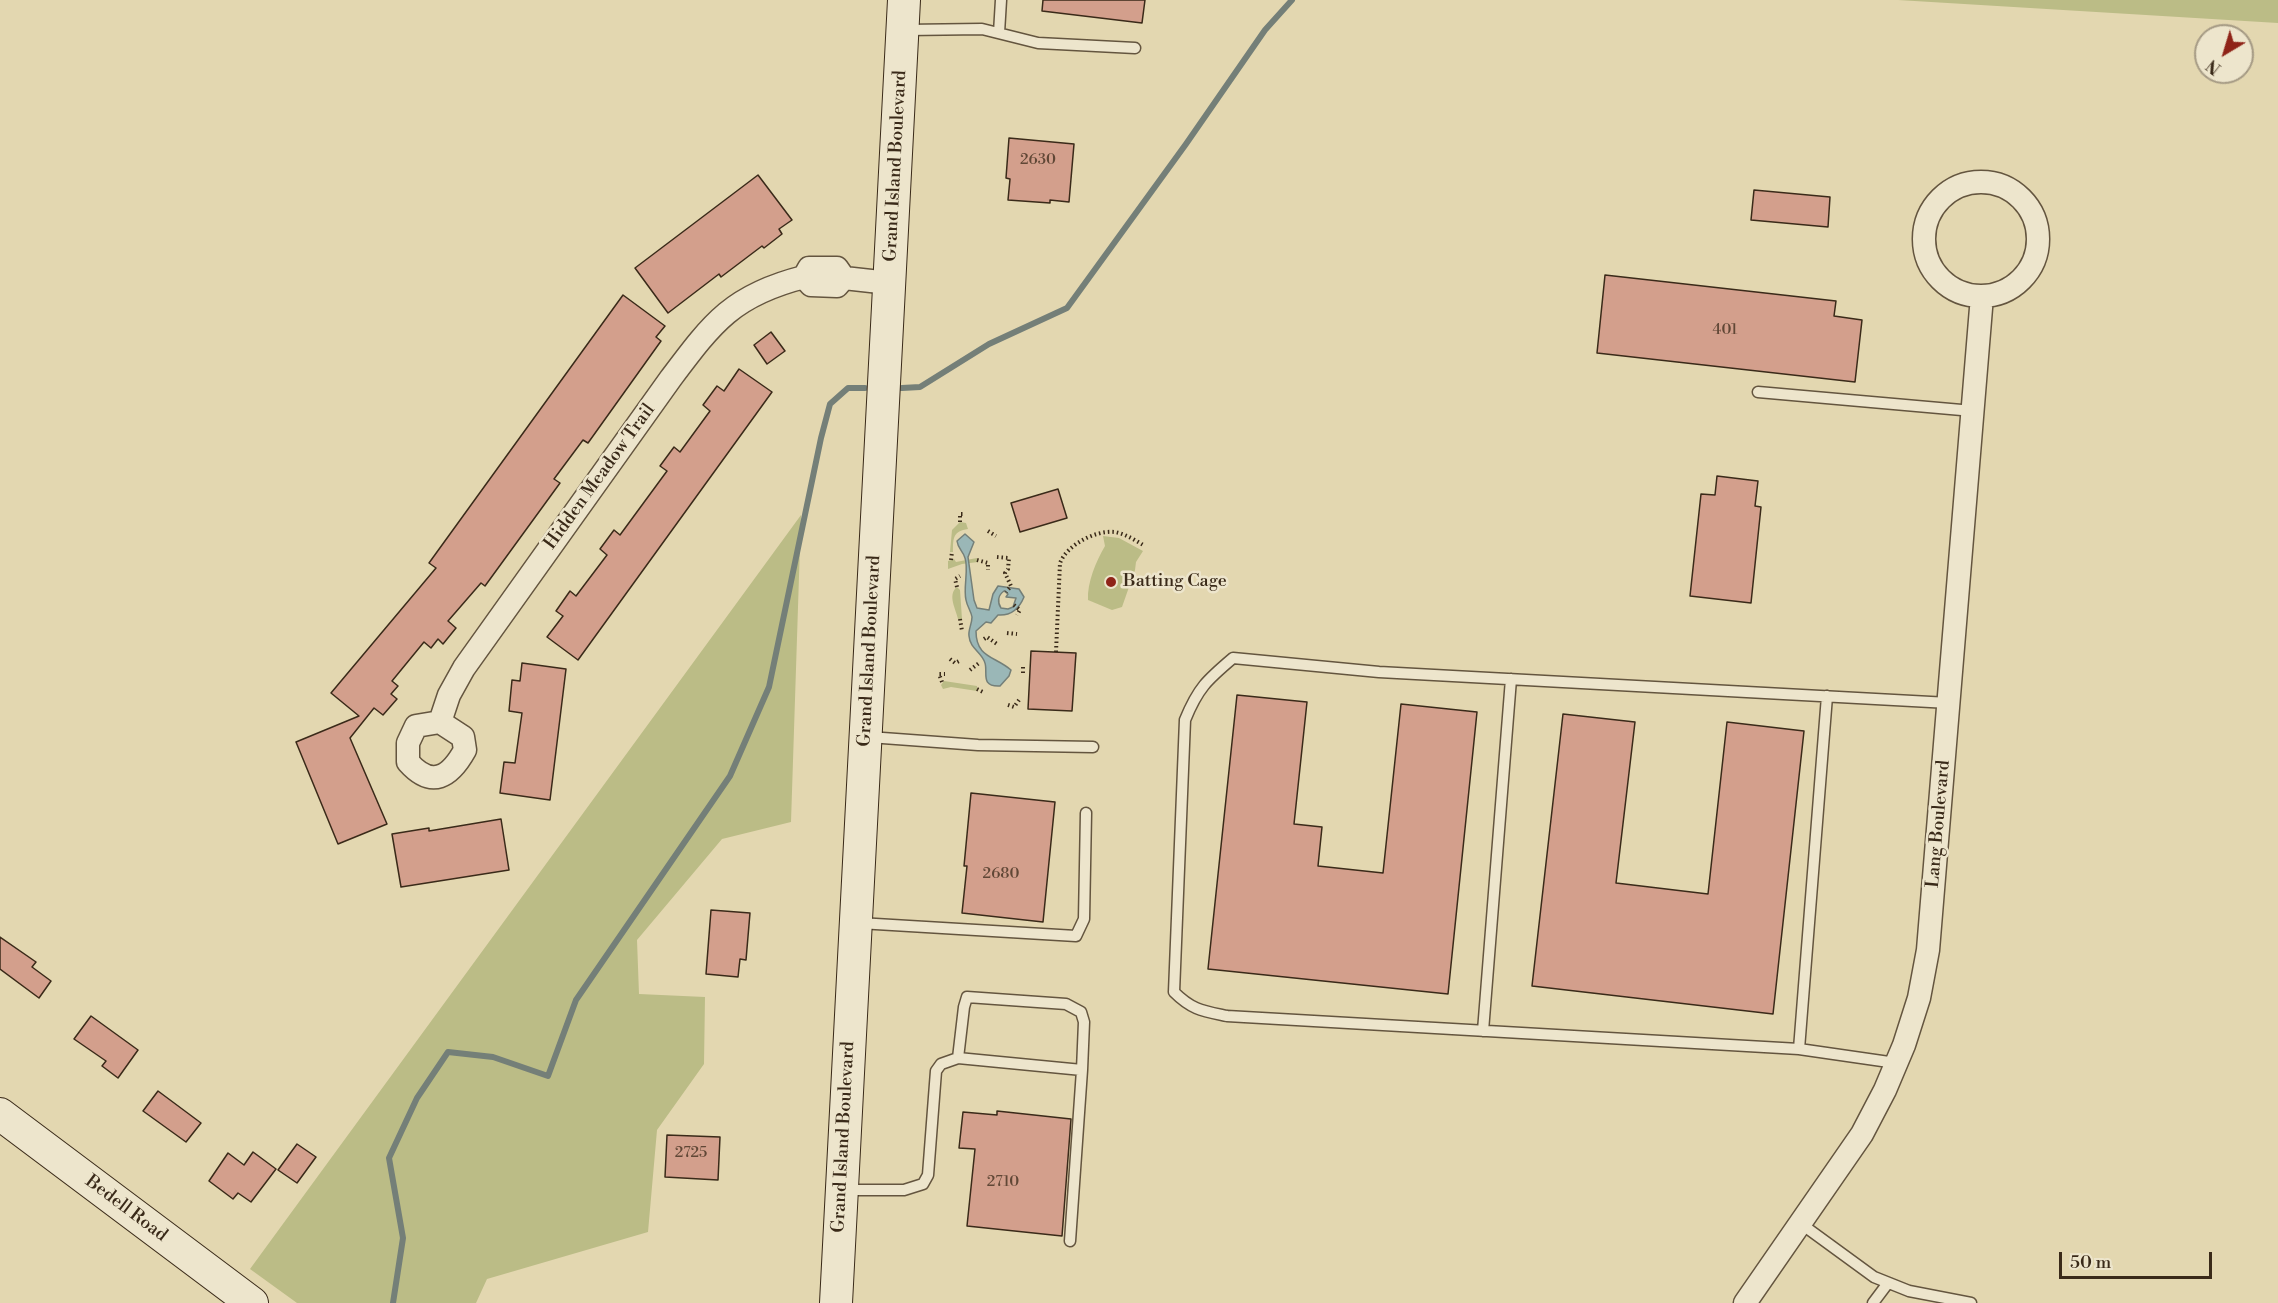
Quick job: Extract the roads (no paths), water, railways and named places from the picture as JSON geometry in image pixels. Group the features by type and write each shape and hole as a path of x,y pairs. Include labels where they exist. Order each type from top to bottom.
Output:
{"main road":[{"name":"Grand Island Boulevard","path":"836,1303 904,15"},
{"name":"Bedell Road","path":"0,1114 252,1303"}],"street":[{"path":"1981,181 1997,183 2015,192 2032,212 2038,231 2036,256 2026,274 2019,282 2001,293 1982,296 1961,293 1944,283 1931,268 1923,239 1927,216 1938,199 1961,184 1981,181"},
{"name":"Hidden Meadow Trail","path":"440,722 449,695 464,668 703,335 720,318 736,305 777,284 804,277 809,268 837,268 844,278 890,283"},
{"name":"Lang Boulevard","path":"1745,1303 1862,1134 1897,1064 1919,998 1928,950 1982,296"}],"lane":[{"path":"999,33 1001,0"},
{"path":"904,15 982,29 1038,43 1135,48"},
{"path":"1758,392 1973,411"},
{"path":"1897,1064 1799,1049 1227,1016 1197,1010 1186,1004 1174,992 1185,720 1195,696 1207,679 1233,658 1379,672 1949,703"},
{"path":"1483,1031 1511,679"},
{"path":"1799,1049 1827,696"},
{"path":"866,736 978,745 1093,747"},
{"path":"855,923 1076,936 1084,919 1086,813"},
{"path":"958,1058 967,997 1066,1004 1081,1012 1084,1022 1082,1070 1070,1242"},
{"path":"842,1190 904,1190 923,1184 928,1175 936,1071 941,1064 958,1058 1082,1070"},
{"path":"1800,1223 1874,1277 1909,1291 1971,1303"},
{"path":"1873,1303 1888,1283"}],"water":[{"path":"965,534 974,542 968,557 977,608 989,610 993,594 998,586 1019,589 1024,597 1014,611 998,615 991,623 986,622 976,631 979,647 983,652 1011,670 1000,686 987,682 983,659 970,640 972,617 965,595 966,562 957,541","holes":["1004,591 1008,594 1006,597 1016,598 1013,607 1001,608 999,597"]}],"waterway":[{"path":"902,388 920,387 989,344 1067,308 1265,30 1292,0"},
{"path":"393,1303 403,1238 389,1158 417,1098 448,1052 493,1057 548,1076 576,1000 730,776 769,687 830,404 848,388 865,388"}],"place":[{"name":"Batting Cage","path":"1111,582"}]}
